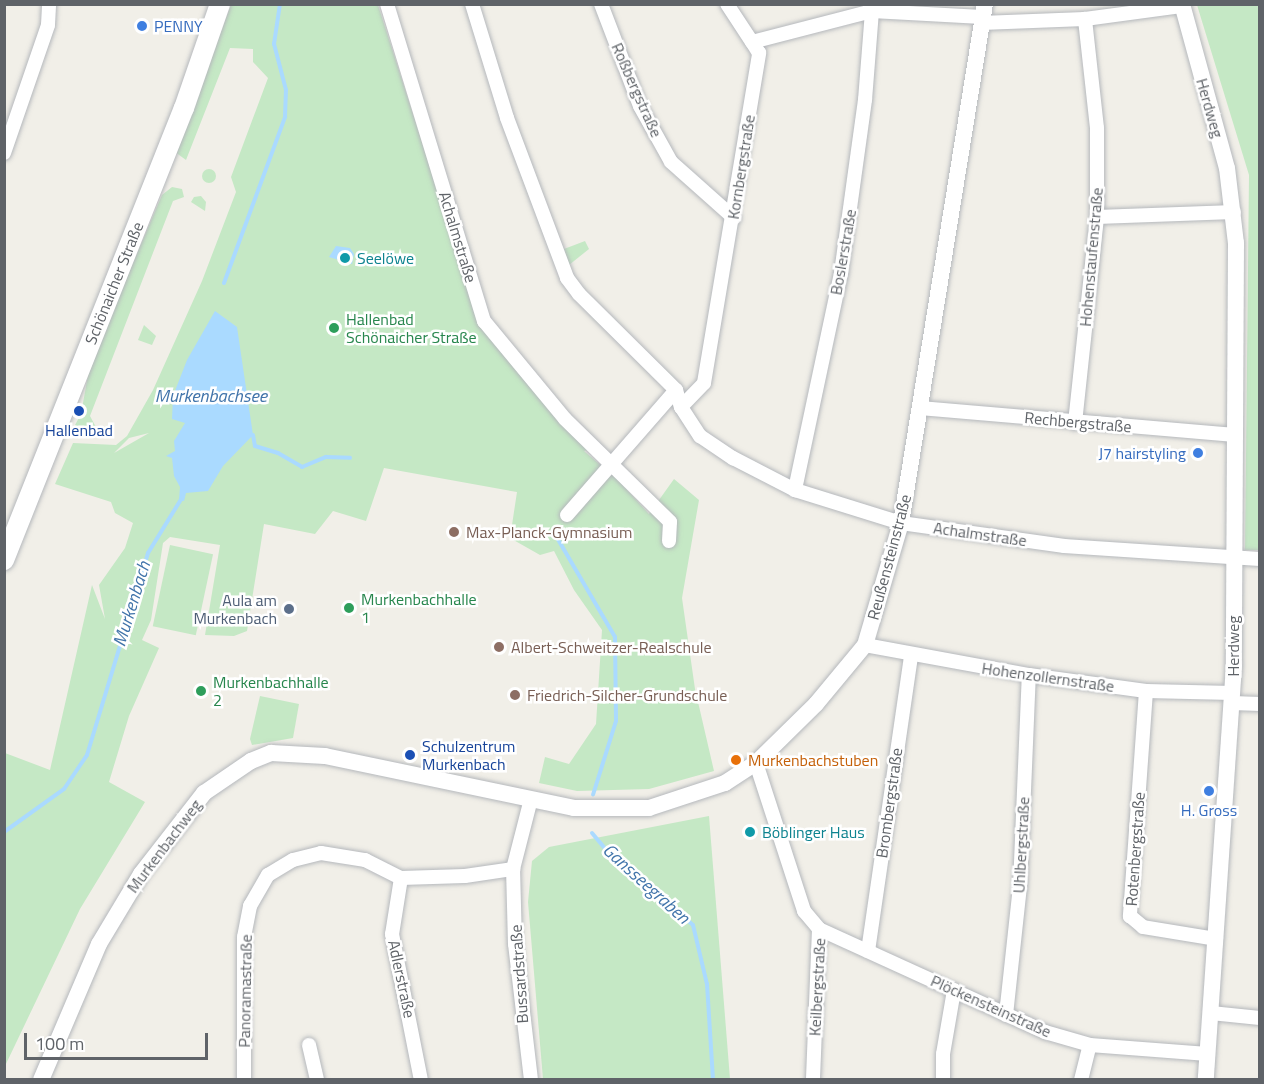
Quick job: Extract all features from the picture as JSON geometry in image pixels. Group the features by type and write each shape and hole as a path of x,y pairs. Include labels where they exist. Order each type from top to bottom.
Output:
{"main road":[{"name":"Schönaicher Straße","path":"4,560 184,108 220,4"}],"street":[{"path":"4,153 48,26 49,4"},
{"name":"Achalmstraße","path":"387,4 484,321 565,418 670,522 669,542"},
{"name":"Achalmstraße","path":"472,4 507,117 567,278 579,294 676,390 681,407 700,436 733,458 795,490 901,523 1064,546 1260,559"},
{"name":"Roßbergstraße","path":"601,4 640,106 671,162 734,218"},
{"path":"727,4 752,42 871,8 1085,19 1183,5"},
{"name":"Herdweg","path":"1183,5 1227,168 1234,212 1232,698 1206,1080"},
{"name":"Boslerstraße","path":"795,490 841,273 866,100 871,8"},
{"name":"Reußensteinstraße","path":"531,799 597,810 649,808 725,783 756,763 809,711 865,645 901,523 983,15"},
{"name":"Hohenstaufenstraße","path":"1075,423 1097,217 1097,128 1085,19"},
{"name":"Kornbergstraße","path":"681,407 704,383 734,218 759,53 752,42"},
{"path":"1097,217 1234,212"},
{"path":"567,515 676,390"},
{"name":"Rechbergstraße","path":"921,408 1234,435"},
{"name":"Hohenzollernstraße","path":"865,645 910,656 1029,675 1146,691 1232,698 1260,704"},
{"name":"Brombergstraße","path":"868,951 910,656"},
{"name":"Uhlbergstraße","path":"1006,1015 1020,886 1029,675"},
{"name":"Rotenbergstraße","path":"1146,691 1130,916 1143,927 1216,939"},
{"name":"Murkenbachweg","path":"41,1080 99,944 117,911 185,816 227,774 271,753 300,753 381,765 531,799"},
{"name":"Keilbergstraße","path":"756,763 804,911 819,929 813,1080"},
{"path":"513,869 531,799"},
{"name":"Panoramastraße","path":"244,1080 244,938 250,906 268,875 293,860 321,853 365,860 401,878 465,876 513,869"},
{"name":"Bussardstraße","path":"513,869 515,944 531,1080"},
{"name":"Adlerstraße","path":"401,878 392,934 421,1080"},
{"name":"Plöckensteinstraße","path":"819,929 1045,1032 1090,1045 1208,1054"},
{"path":"943,1080 943,1054 954,990"},
{"path":"1211,1013 1260,1018"},
{"path":"309,1045 317,1080"},
{"path":"1081,1080 1090,1045"}],"green space":[{"path":"231,5 378,5 480,323 591,449 584,451 618,480 649,514 674,479 699,500 682,598 695,689 714,771 649,789 577,791 539,783 545,757 569,764 596,724 602,630 574,590 554,551 540,555 510,538 517,492 384,468 366,521 333,511 315,534 264,524 247,631 234,636 205,635 220,545 170,537 163,543 151,620 142,640 159,648 129,716 109,782 145,802 80,909 5,1066 5,753 50,770 92,585 105,619 99,585 125,548 133,523 115,513 111,502 55,484 73,443 116,445 127,436 153,390 202,281 236,192 231,177 268,78 253,62 253,49 230,48 186,160 175,152","holes":["149,433 114,453 129,438"]},
{"path":"1197,5 1259,5 1259,550 1245,550 1249,175"},
{"path":"206,169 212,169 216,176 212,183 206,183 202,179 202,173"},
{"path":"172,187 182,189 184,197 173,201 90,416 97,429 94,435 80,430 75,425 81,414 90,364 162,195"},
{"path":"201,196 206,202 205,211 191,202 194,197"},
{"path":"585,241 589,249 569,265 564,249"},
{"path":"144,325 156,336 152,345 138,340"},
{"path":"170,545 213,554 196,635 153,626"},
{"path":"260,696 299,704 293,738 252,745 250,739"},
{"path":"709,816 730,1079 543,1079 528,902 532,861 549,847"}],"water":[{"path":"336,246 350,248 354,254 352,264 329,257"},
{"name":"Murkenbachsee","path":"215,311 237,327 253,435 223,466 208,491 186,493 184,501 179,500 180,487 174,476 172,458 166,456 175,451 174,441 185,423 172,419 173,396 187,360"}],"waterway":[{"name":"Murkenbach","path":"224,283 285,117 286,90 274,44 280,4"},
{"name":"Gansseegraben","path":"253,435 255,446 278,453 302,467 326,457 350,458"},
{"name":"Murkenbach","path":"4,832 64,789 87,755 148,553 183,496"},
{"name":"Gansseegraben","path":"556,536 615,637 616,721 593,795"},
{"name":"Gansseegraben","path":"592,833 607,851 693,925 707,984 713,1080"}],"place":[{"name":"PENNY","path":"142,26"},
{"name":"Seelöwe","path":"345,258"},
{"name":"Hallenbad Schönaicher Straße","path":"334,328"},
{"name":"Hallenbad","path":"79,411"},
{"name":"J7 hairstyling","path":"1198,453"},
{"name":"Max-Planck-Gymnasium","path":"454,532"},
{"name":"Murkenbachhalle 1","path":"349,608"},
{"name":"Aula am Murkenbach","path":"289,609"},
{"name":"Albert-Schweitzer-Realschule","path":"499,647"},
{"name":"Murkenbachhalle 2","path":"201,691"},
{"name":"Friedrich-Silcher-Grundschule","path":"515,695"},
{"name":"Schulzentrum Murkenbach","path":"410,755"},
{"name":"Murkenbachstuben","path":"736,760"},
{"name":"H. Gross","path":"1209,791"},
{"name":"Böblinger Haus","path":"750,832"}]}
